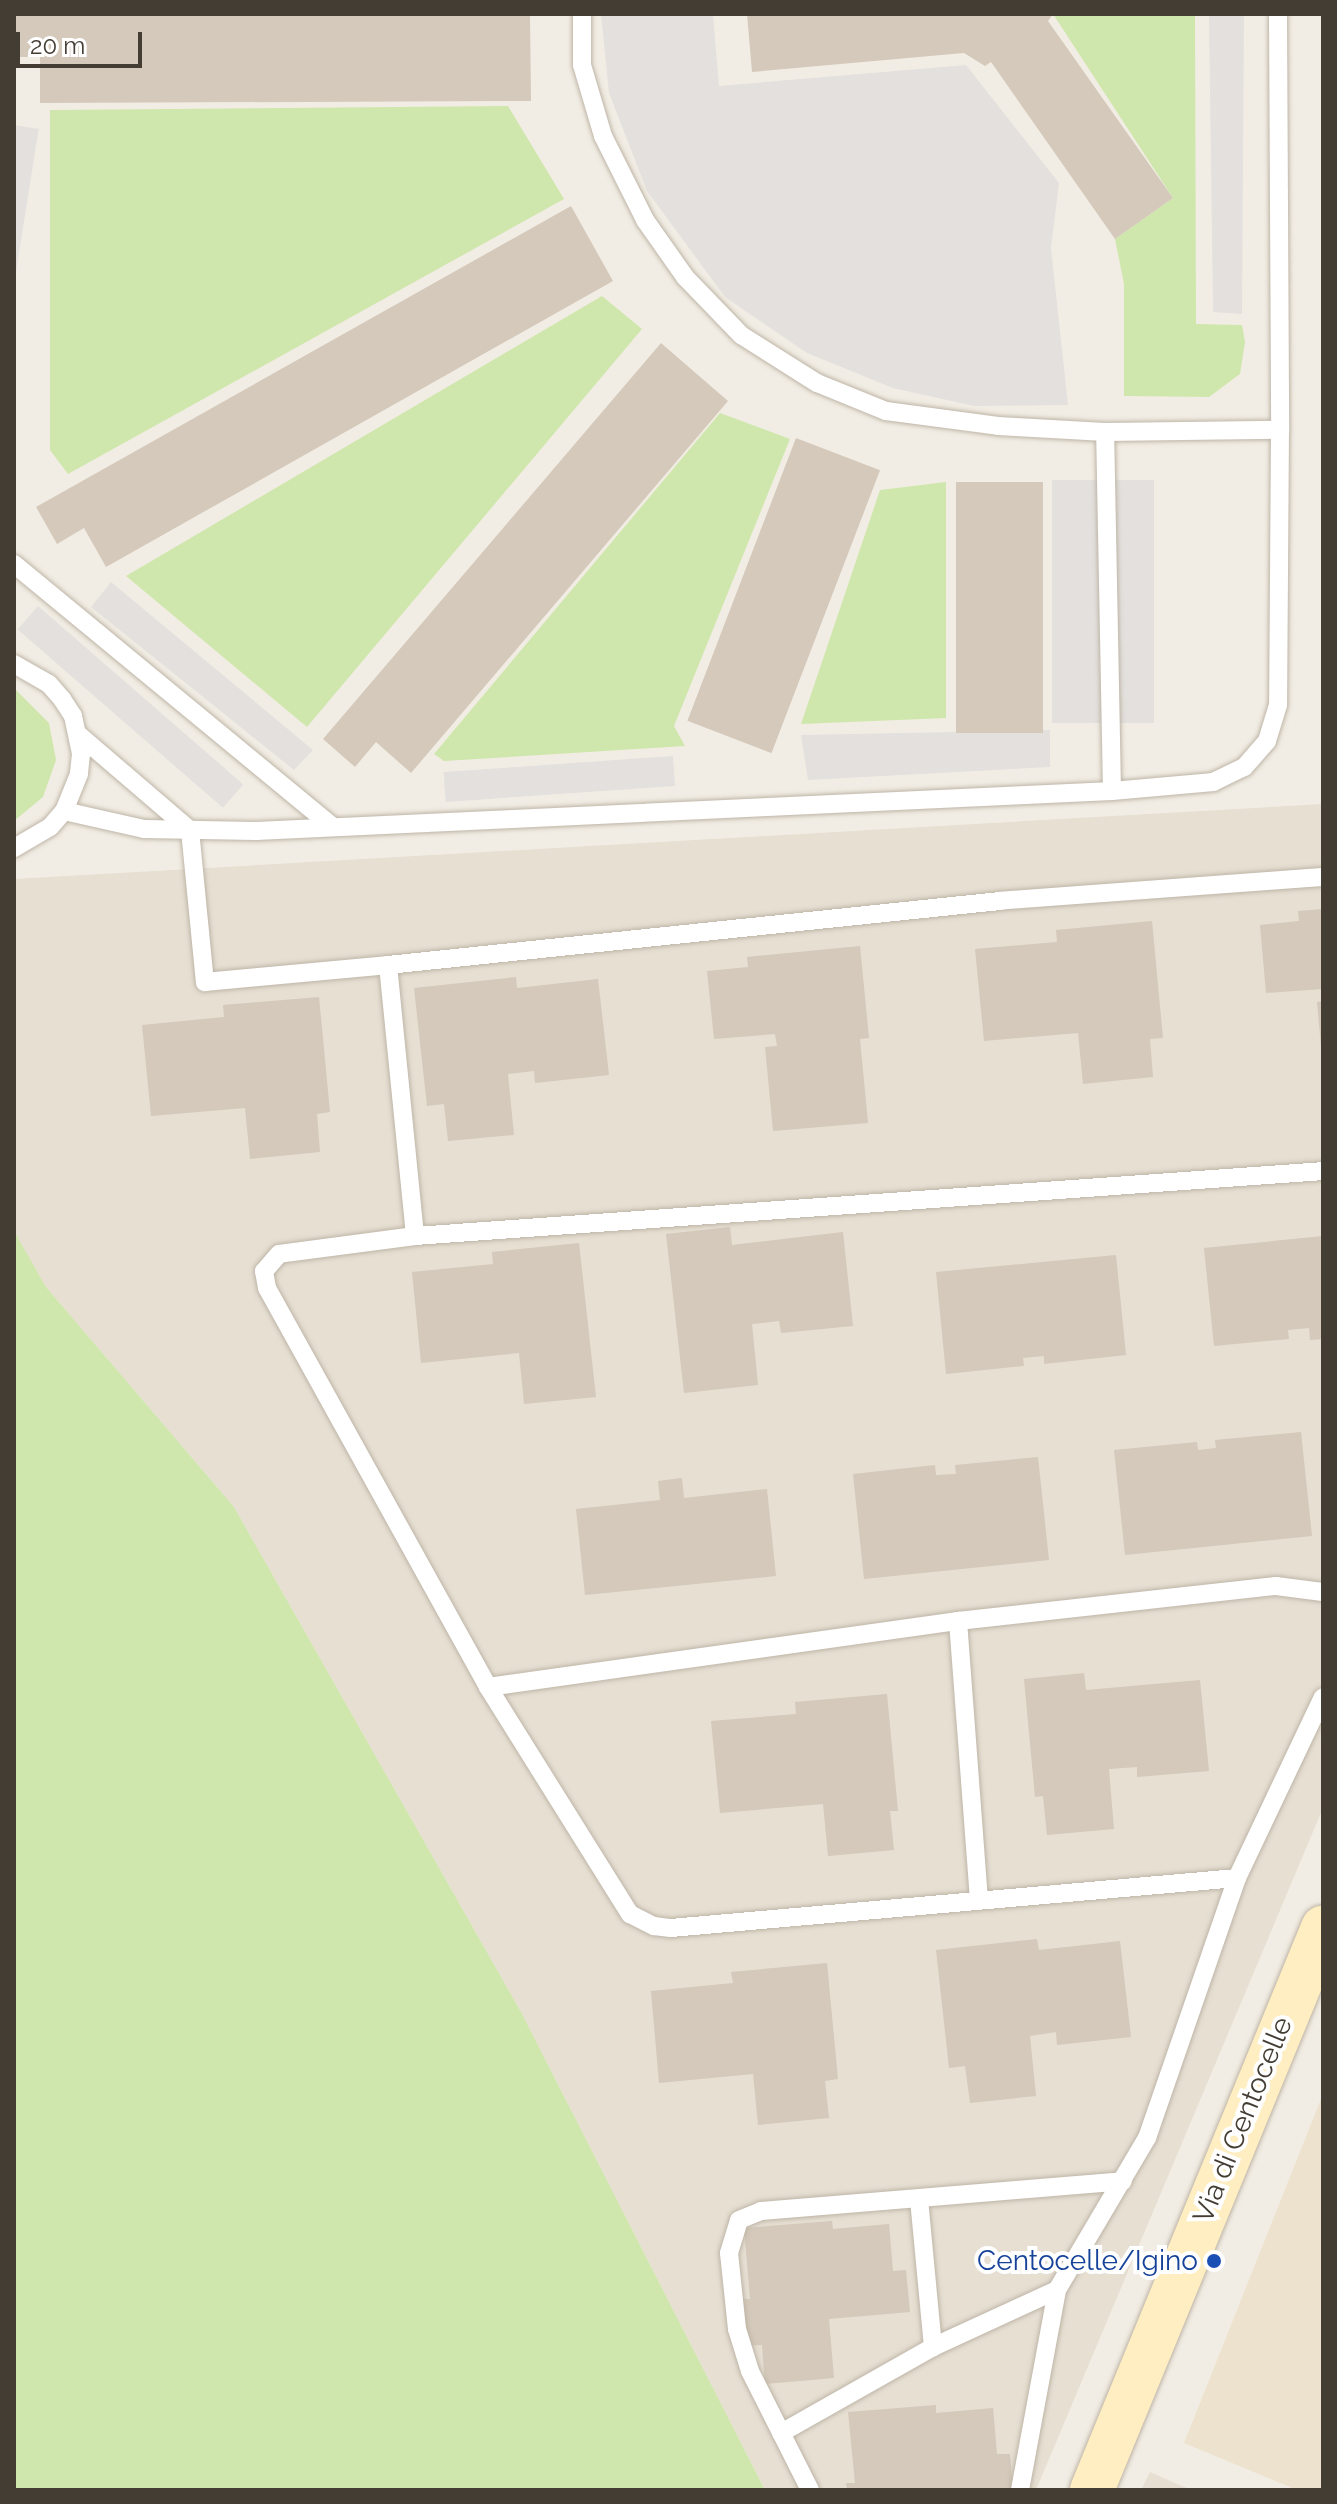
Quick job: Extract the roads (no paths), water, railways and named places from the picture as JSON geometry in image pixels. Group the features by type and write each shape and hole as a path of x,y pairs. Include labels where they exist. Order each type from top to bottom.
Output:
{"street":[{"name":"Via di Centocelle","path":"1092,2490 1323,1928"}],"lane":[{"path":"582,14 582,65 610,150 645,220 685,277 741,335 817,383 886,411 998,426 1105,432 1280,430"},
{"path":"64,811 115,825 190,830 333,827 1112,791 1213,782 1244,767 1267,741 1278,705 1278,14"},
{"path":"1105,432 1112,791"},
{"path":"14,564 333,827"},
{"path":"14,664 49,684 73,716 79,735 79,774 64,811 50,827 14,848"},
{"path":"79,735 190,830 205,982 1000,901 1323,877"},
{"path":"388,965 415,1236"},
{"path":"1237,1878 979,1898 671,1928 642,1921 618,1901 488,1687 267,1288 264,1271 279,1254 415,1236 1323,1171"},
{"path":"488,1687 958,1621 1276,1586 1323,1592"},
{"path":"958,1621 979,1898"},
{"path":"1020,2490 1057,2290 1123,2181 1169,2086 1237,1878 1323,1697"},
{"path":"810,2490 781,2433 737,2329 729,2253 739,2220 761,2211 1123,2181"},
{"path":"919,2199 933,2347"},
{"path":"781,2433 933,2347 1057,2290"}],"place":[{"name":"Centocelle/Igino","path":"1214,2261"}]}
